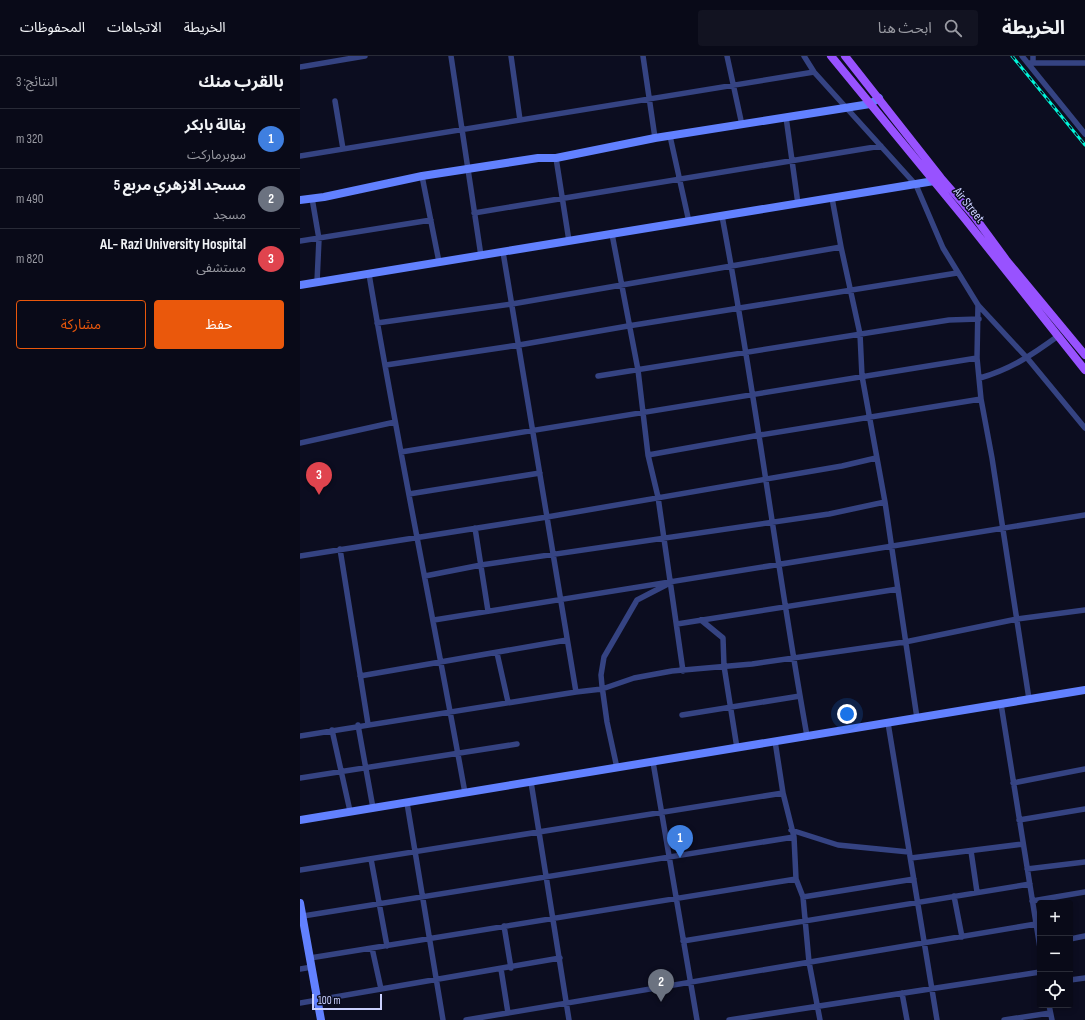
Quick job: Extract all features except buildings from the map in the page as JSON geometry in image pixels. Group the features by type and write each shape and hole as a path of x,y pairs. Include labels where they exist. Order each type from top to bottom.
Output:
{"main road":[{"name":"Air Street","path":"831,56 934,181 1085,370"},
{"name":"Air Street","path":"845,56 941,178 974,216 1007,261 1085,355"}],"street":[{"path":"300,67 365,56"},
{"path":"451,56 481,256"},
{"path":"511,56 520,120"},
{"path":"643,56 648,98 656,138"},
{"path":"727,56 742,125"},
{"path":"804,56 814,72 916,184 943,248 978,305 1028,359 1085,428"},
{"path":"1022,56 1030,63 1085,134"},
{"path":"1030,63 1033,56"},
{"path":"1030,63 1085,63"},
{"path":"300,156 814,72"},
{"path":"300,200 422,176 538,158 556,158 656,138 870,104 879,98"},
{"path":"335,101 343,149"},
{"path":"786,117 798,204"},
{"path":"670,136 689,222"},
{"path":"474,213 881,146"},
{"path":"556,158 569,241"},
{"path":"422,176 439,262"},
{"path":"300,285 934,181"},
{"path":"312,198 319,238 316,282"},
{"path":"832,198 860,334 862,376 885,502 917,718"},
{"path":"722,216 747,352 767,478 771,521 807,736"},
{"path":"300,241 431,220"},
{"path":"612,234 620,285 638,370 648,455 658,497 672,582 684,671"},
{"path":"377,323 512,304 841,247"},
{"path":"503,252 576,692"},
{"path":"386,365 519,345 957,273"},
{"path":"369,274 465,793"},
{"path":"978,305 979,319 977,358 981,399 1029,699"},
{"path":"598,376 949,320 979,319"},
{"path":"980,378 1028,359 1058,336"},
{"path":"401,452 977,358"},
{"path":"648,455 981,399"},
{"path":"300,443 396,422"},
{"path":"300,556 417,536 547,517 876,458"},
{"path":"409,494 540,473"},
{"path":"426,576 553,554 771,521 828,514 885,502"},
{"path":"434,620 892,548 1085,515"},
{"path":"475,528 488,611"},
{"path":"340,549 368,724"},
{"path":"617,768 607,722 602,689 601,675 604,657 637,600 672,582"},
{"path":"677,624 898,589"},
{"path":"300,736 358,725 451,713 508,702 602,689 634,678 794,658 905,642 1017,619 1085,610"},
{"path":"701,620 723,638 724,666 737,748"},
{"path":"360,676 568,640"},
{"path":"497,653 508,702"},
{"path":"300,820 1085,690"},
{"path":"682,715 800,696"},
{"path":"1001,704 1038,936"},
{"path":"888,723 938,1020"},
{"path":"358,725 373,808"},
{"path":"332,730 350,811"},
{"path":"775,742 783,793 791,830 794,837 796,879 803,897 809,962 820,1020"},
{"path":"300,778 458,752 517,744"},
{"path":"653,762 697,1020"},
{"path":"1013,783 1085,769"},
{"path":"531,782 569,1020"},
{"path":"300,870 783,793"},
{"path":"407,802 443,1020"},
{"path":"1019,820 1085,809"},
{"path":"791,830 838,845 910,855 971,851 1023,844"},
{"path":"303,916 794,837"},
{"path":"971,851 977,892"},
{"path":"371,859 387,946"},
{"path":"1027,869 1085,862"},
{"path":"310,958 796,879"},
{"path":"803,897 914,879"},
{"path":"683,941 1030,884"},
{"path":"1032,901 1085,892"},
{"path":"954,896 962,936"},
{"path":"300,903 303,916 303,932 312,967 320,1020"},
{"path":"466,1020 1036,924"},
{"path":"504,926 510,968"},
{"path":"1073,938 1085,936"},
{"path":"372,948 381,989"},
{"path":"300,1003 510,968 560,958"},
{"path":"300,969 312,967"},
{"path":"502,969 508,1013"},
{"path":"729,1020 1037,972"},
{"path":"1073,980 1085,978"},
{"path":"902,993 907,1020"},
{"path":"1049,1008 1052,1020"},
{"path":"1004,1020 1050,1012"}],"railway":[{"path":"1012,56 1085,145"}],"place":[{"name":"AL- Razi University Hospital","path":"319,495"},
{"name":"بقالة بابكر","path":"680,858"},
{"name":"مسجد الازهري مربع 5","path":"661,1002"}]}
